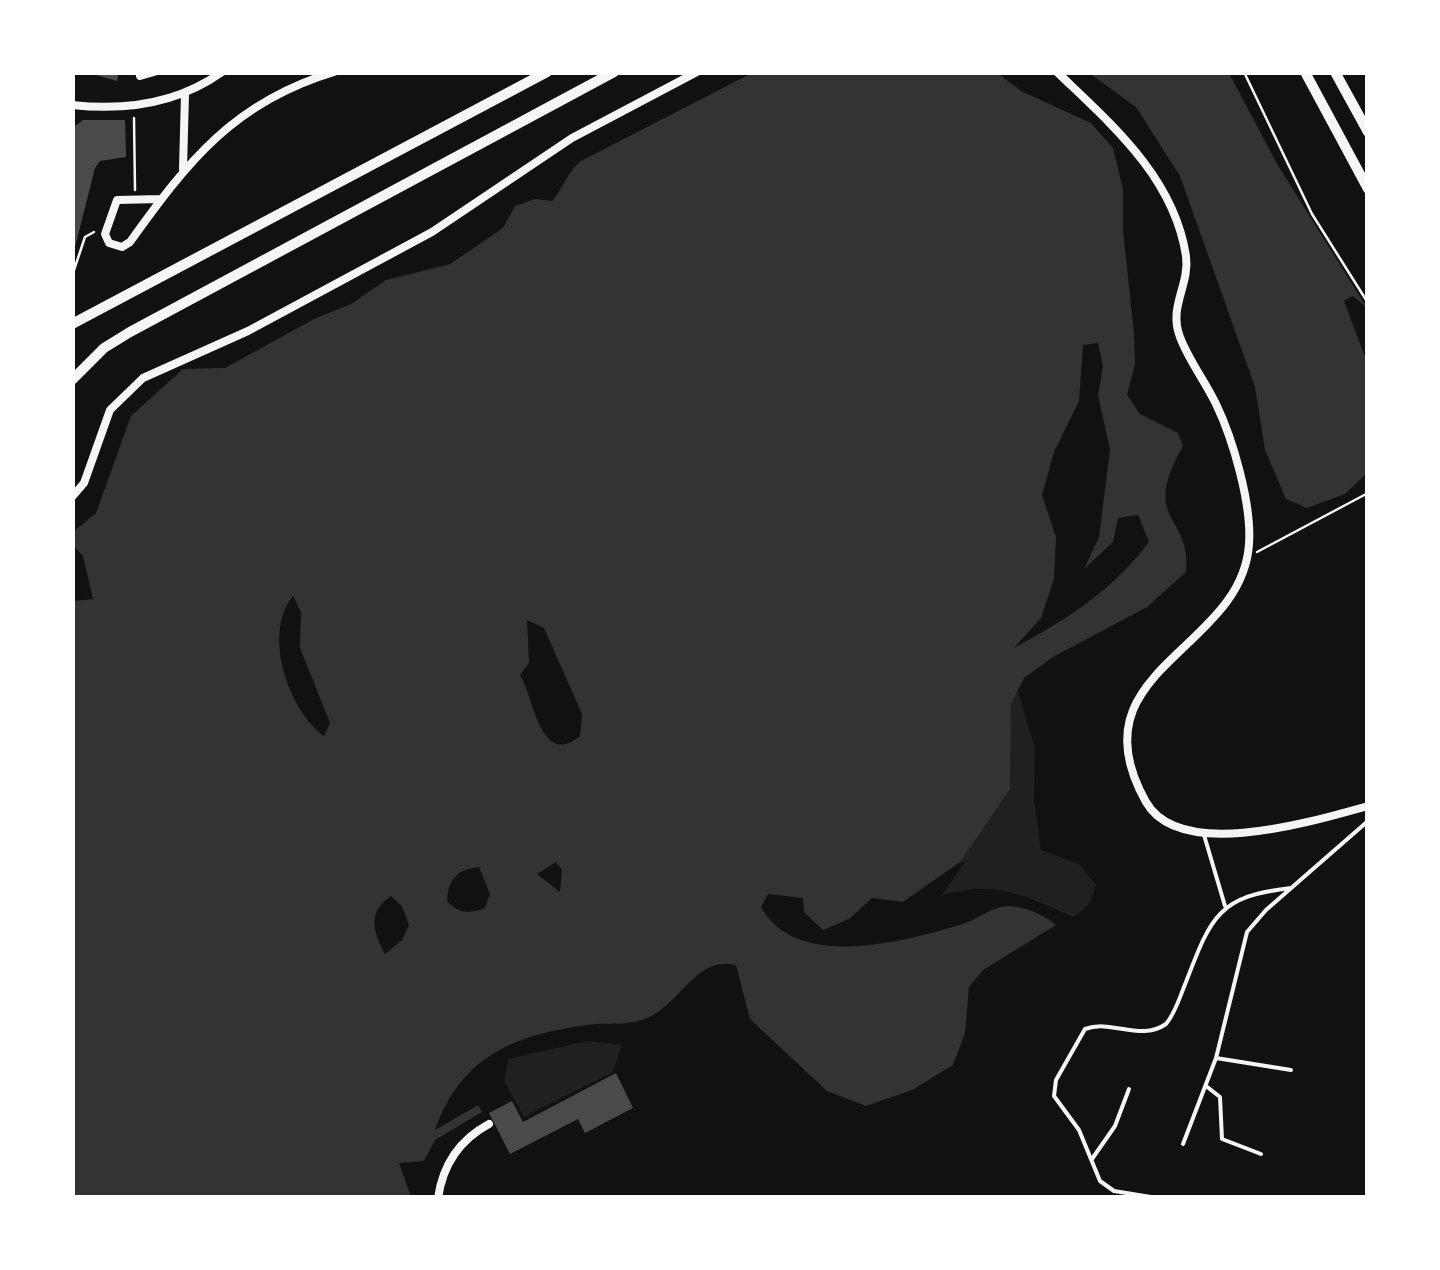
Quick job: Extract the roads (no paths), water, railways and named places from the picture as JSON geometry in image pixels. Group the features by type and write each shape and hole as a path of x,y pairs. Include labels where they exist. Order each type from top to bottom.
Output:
{"street":[{"path":"140,76 154,72"},
{"path":"72,105 134,106 185,94 222,72"},
{"path":"72,324 547,72"},
{"path":"72,380 92,358 130,332 614,72"},
{"path":"72,498 84,483 110,410 143,378 248,331 432,232 572,138 696,72"},
{"path":"1057,72 1135,150 1174,220 1186,261 1176,325 1229,436 1249,527 1247,557 1229,599 1151,677 1129,720 1130,758 1147,804 1176,829 1204,835 1281,825 1368,806"},
{"path":"1305,72 1368,189"},
{"path":"1336,72 1368,132"},
{"path":"160,199 136,198 113,203 105,234 112,246 126,245 183,169 247,111 331,73"},
{"path":"183,169 185,94"},
{"path":"438,1198 450,1159 467,1139 489,1124"}],"lane":[{"path":"1183,1144 1216,1058 1247,932 1368,821"},
{"path":"1204,835 1225,906"},
{"path":"1157,1198 1106,1187 1052,1091 1076,1038 1097,1025 1144,1032 1166,1024 1203,936 1225,906 1247,894 1291,888"},
{"path":"1216,1058 1291,1070"},
{"path":"1206,1086 1222,1102 1222,1140 1261,1154"},
{"path":"1092,1158 1115,1126 1128,1090"}]}
